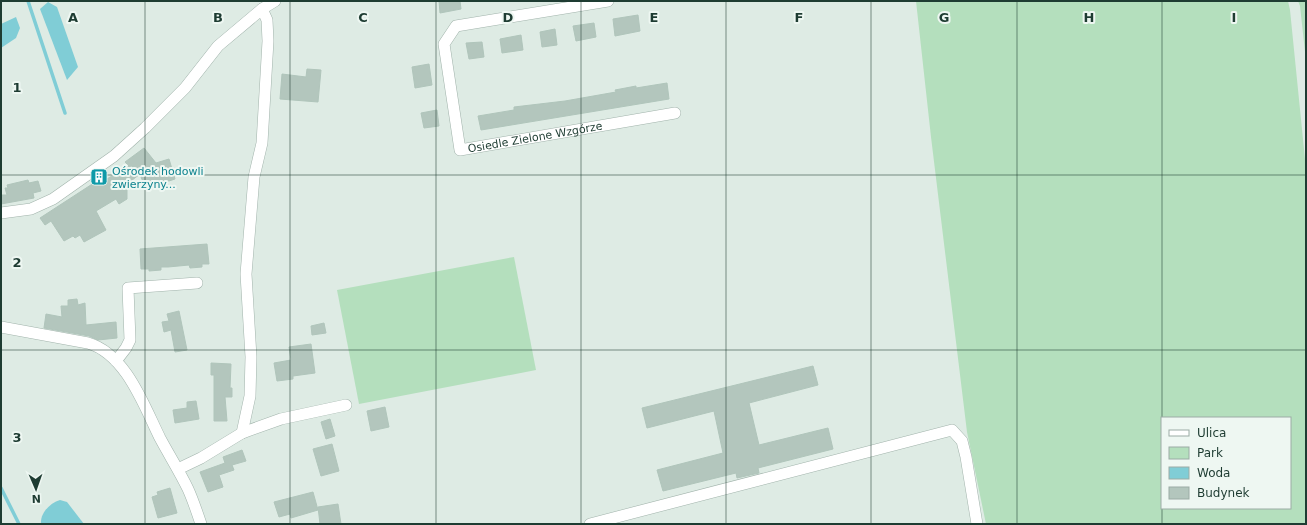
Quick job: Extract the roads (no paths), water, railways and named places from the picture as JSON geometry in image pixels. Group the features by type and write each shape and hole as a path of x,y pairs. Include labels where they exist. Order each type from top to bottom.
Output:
{"street":[{"path":"1,213 31,209 53,199 114,156 145,128 185,88 218,46 262,9 275,1"},
{"name":"Osiedle Zielone Wzgórze","path":"608,1 456,26 444,44 460,150 675,113"},
{"path":"242,433 250,396 250,357 246,274 254,177 262,143 268,41 267,20 262,9"},
{"path":"116,361 130,340 128,288 197,283"},
{"path":"1,327 96,345 109,354 128,376 138,393 189,490 201,524"},
{"path":"178,468 201,458 242,433 281,419 346,405"},
{"path":"590,524 952,430 962,441 977,524"}],"water":[{"path":"48,2 57,7 78,67 67,80 40,9"},
{"path":"16,17 20,28 16,38 1,48 1,24"},
{"path":"60,500 67,502 84,524 41,524 42,516 46,509 53,503"}],"waterway":[{"path":"28,1 65,113"},
{"path":"1,488 19,524"}],"place":[{"name":"Ośrodek hodowli zwierzyny...","path":"99,177"}]}
